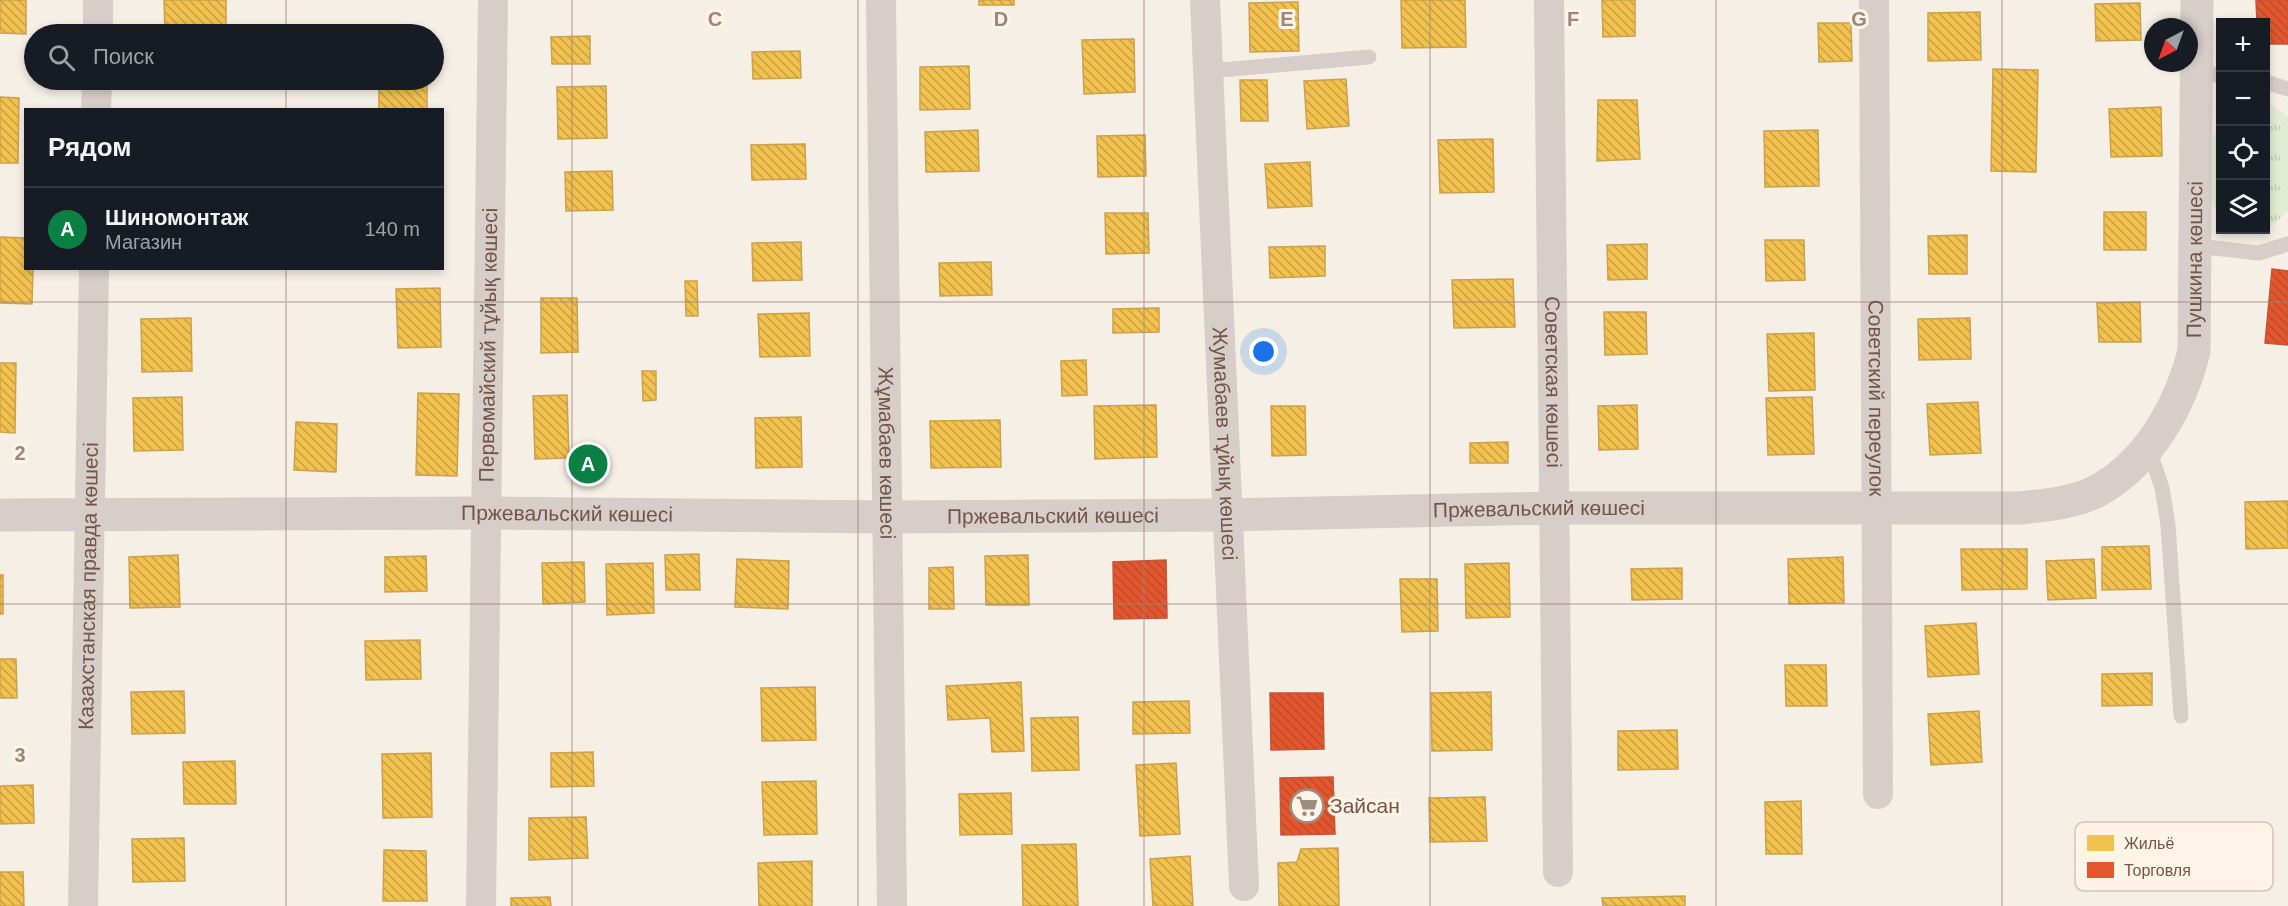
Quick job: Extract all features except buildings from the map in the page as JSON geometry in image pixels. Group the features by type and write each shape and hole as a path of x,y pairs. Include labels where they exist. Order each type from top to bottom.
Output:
{"street":[{"path":"98,0 98,24"},
{"name":"Первомайский тұйық көшесі","path":"481,906 493,0"},
{"name":"Жұмабаев көшесі","path":"881,0 892,906"},
{"name":"Жумабаев тұйық көшесі","path":"1205,0 1245,886"},
{"name":"Советская көшесі","path":"1549,0 1558,872"},
{"name":"Советский переулок","path":"1874,0 1878,794"},
{"name":"Пушкина көшесі","path":"2104,488 2132,466 2158,435 2188,377 2194,351 2195,246 2208,75 2197,0"},
{"path":"96,108 97,90"},
{"name":"Казахстанская правда көшесі","path":"83,906 94,270"},
{"name":"Пржевальский көшесі","path":"0,515 486,513 888,517 1227,515 1554,508 2019,508 2064,502 2104,488"}],"lane":[{"path":"1209,71 1369,57"},
{"path":"2270,84 2288,89"},
{"path":"2195,246 2259,253 2288,244"},
{"path":"2148,446 2162,488 2168,525 2181,716"}],"green space":[{"path":"2270,105 2288,117 2288,210 2270,227"},
{"path":"2216,130 2216,209 2211,202 2210,154"}],"place":[{"name":"Шиномонтаж","path":"588,464"},
{"name":"Зайсан","path":"1307,806"}]}
